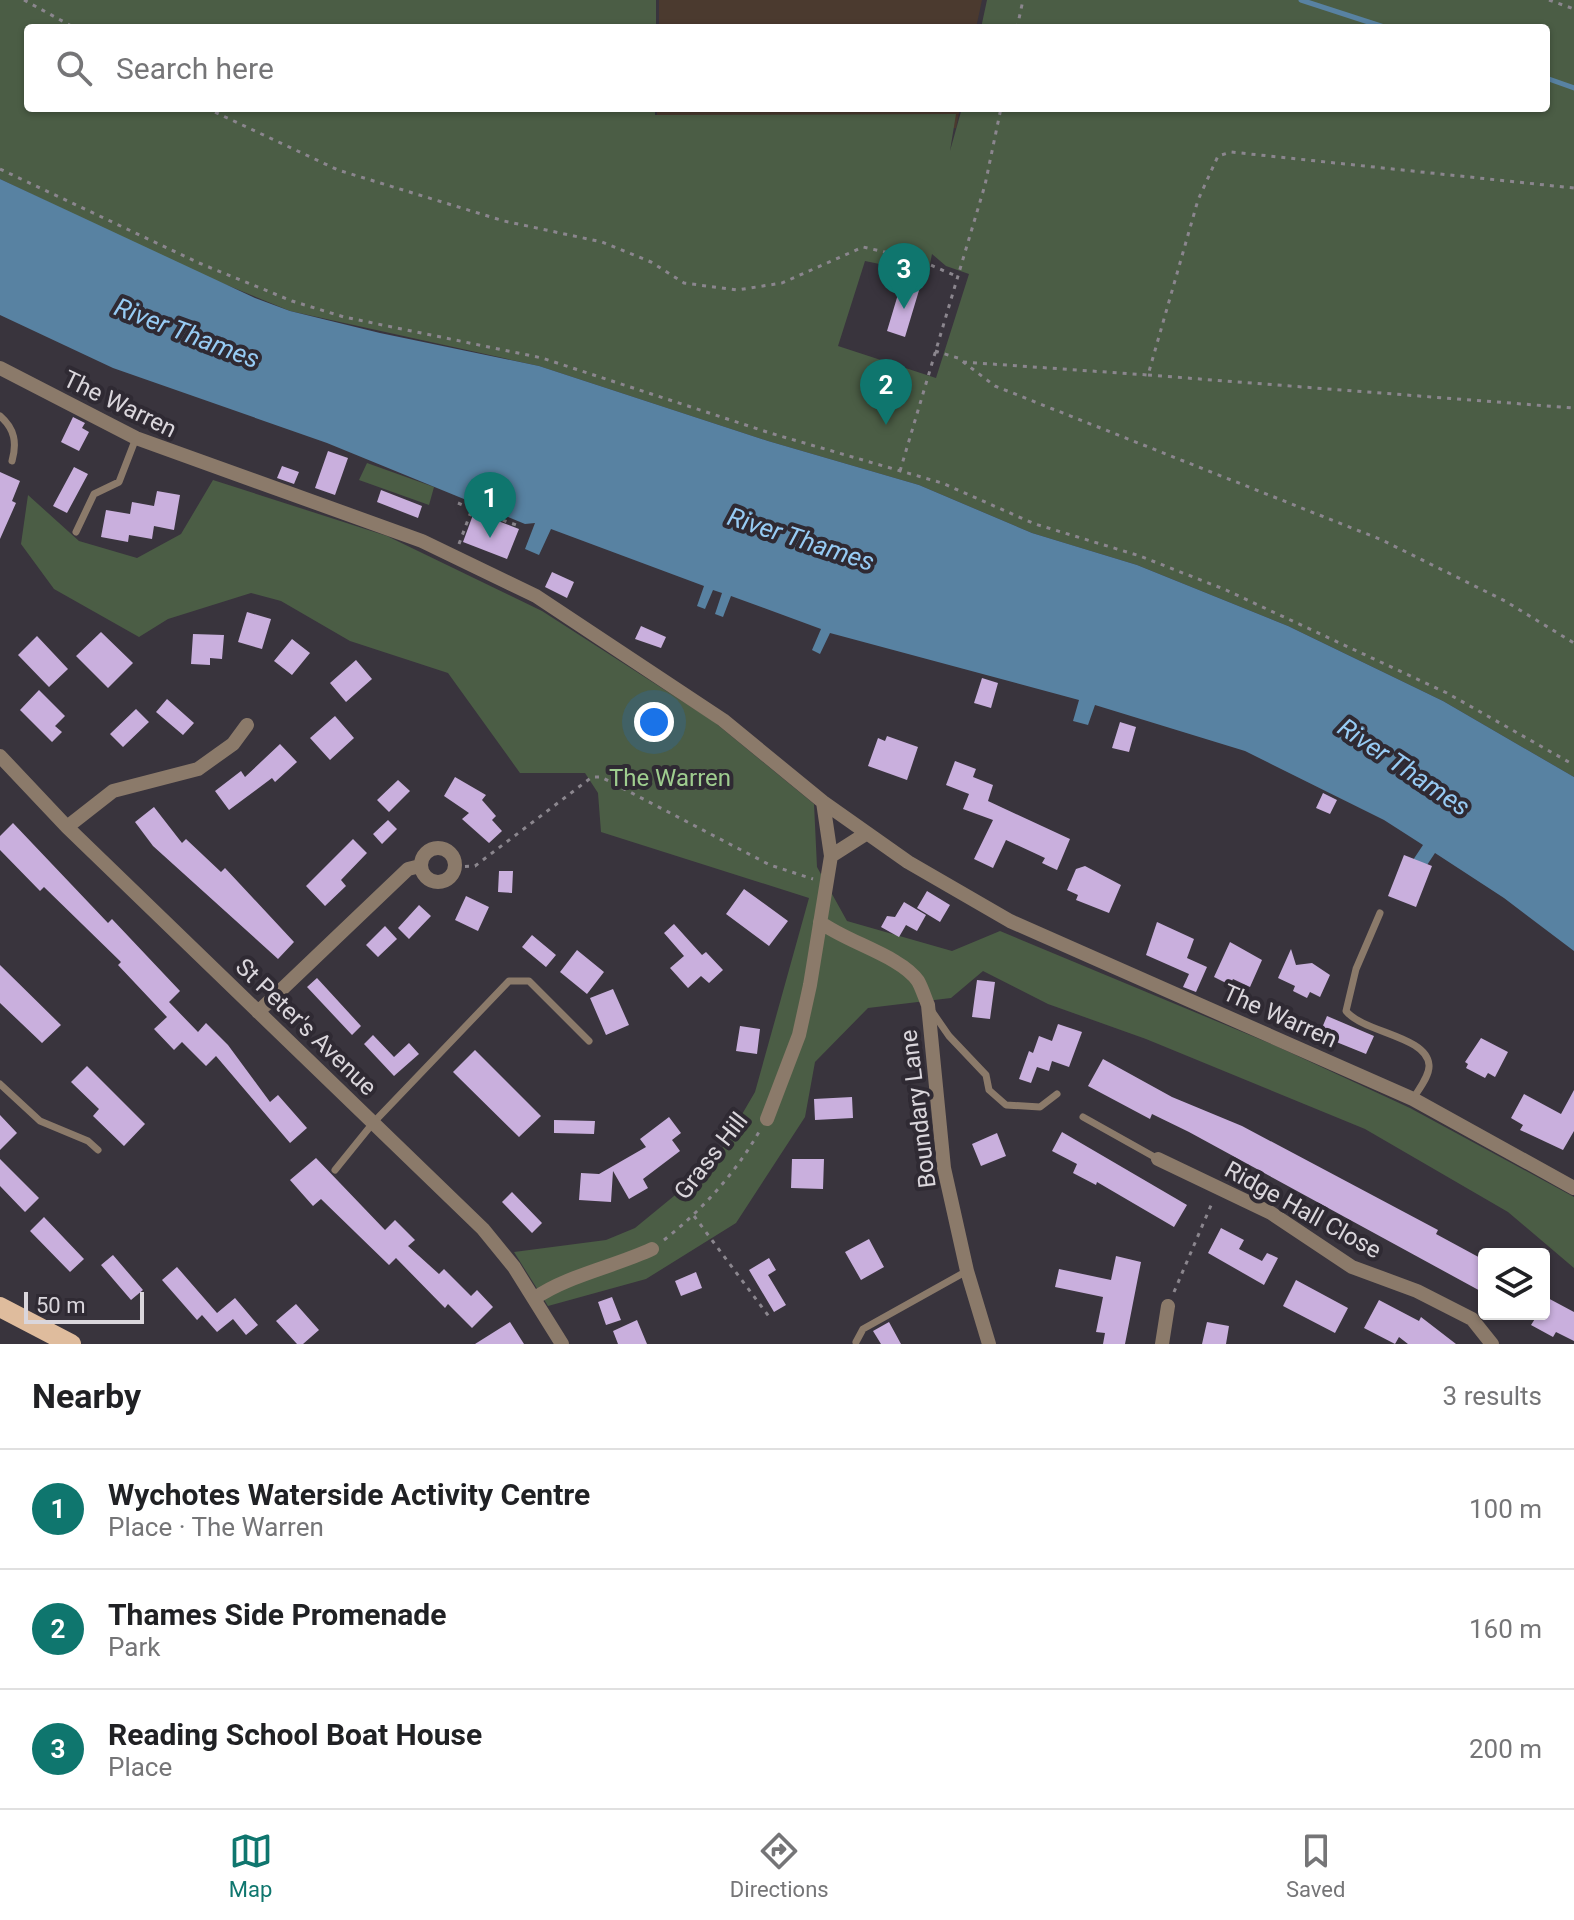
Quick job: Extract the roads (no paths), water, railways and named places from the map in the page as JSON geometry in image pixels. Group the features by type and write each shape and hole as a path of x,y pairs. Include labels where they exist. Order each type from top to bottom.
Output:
{"main road":[{"path":"0,1307 71,1344"}],"street":[{"name":"The Warren","path":"0,368 136,438 185,459 422,541 536,596 723,720 823,802 908,862 1010,921 1413,1099 1574,1188"},
{"path":"67,827 113,791 198,769 233,744 247,725"},
{"name":"St Peter's Avenue","path":"0,756 67,827 483,1229 535,1298 562,1344"},
{"name":"Grass Hill","path":"767,1119 799,1035 820,922 831,856 823,802"},
{"path":"831,856 867,833"},
{"path":"438,847 453,855 455,867 451,877 440,882 425,877 420,866 427,851 438,847"},
{"path":"258,1012 408,869 420,866"},
{"name":"Boundary Lane","path":"820,922 839,936 901,966 918,981 928,1005 944,1168 967,1271 989,1344"},
{"name":"Ridge Hall Close","path":"1169,1159 1271,1213 1352,1267 1417,1291 1472,1319 1492,1344"},
{"path":"535,1298 566,1281 592,1274 652,1249"},
{"path":"1162,1344 1168,1306"}],"lane":[{"path":"0,416 9,424 14,437 12,461"},
{"path":"76,532 94,494 119,482 136,438"},
{"path":"1380,913 1356,969 1346,1011 1380,1033 1406,1040 1424,1052 1429,1063 1428,1072 1413,1099"},
{"path":"335,1170 373,1123 509,981 529,981 589,1041"},
{"path":"928,1005 949,1036 986,1075 989,1090 1006,1105 1040,1107 1057,1094"},
{"path":"0,1084 40,1121 88,1141 98,1150"},
{"name":"Ridge Hall Close","path":"1083,1117 1169,1159"},
{"path":"856,1342 863,1329 967,1271"}],"water":[{"name":"River Thames","path":"0,179 255,298 290,311 539,366 768,441 919,485 1032,533 1137,565 1288,626 1443,701 1574,777 1574,951 1504,898 1435,853 1425,868 1413,860 1423,845 1384,820 1245,751 1095,705 1088,725 1073,721 1079,700 830,633 820,654 812,650 821,629 731,596 723,617 715,614 722,593 713,590 705,609 697,606 704,586 551,529 539,555 525,549 535,523 525,524 327,443 113,368 0,315"}],"waterway":[{"path":"1301,0 1375,24"},
{"path":"1550,79 1574,88"}],"place":[{"name":"Reading School Boat House","path":"904,309"},
{"name":"Thames Side Promenade","path":"886,425"},
{"name":"Wychotes Waterside Activity Centre","path":"490,538"}]}
